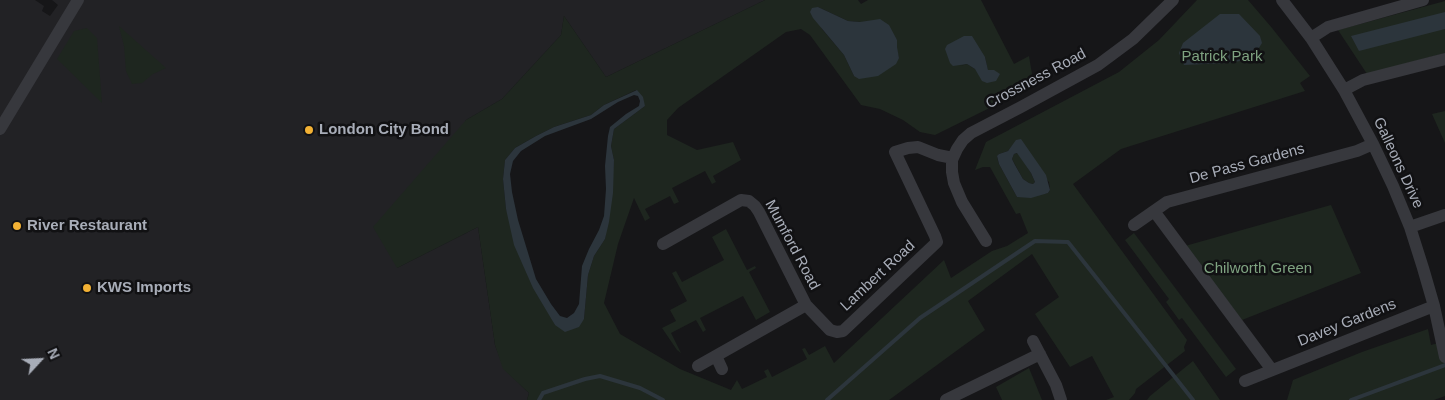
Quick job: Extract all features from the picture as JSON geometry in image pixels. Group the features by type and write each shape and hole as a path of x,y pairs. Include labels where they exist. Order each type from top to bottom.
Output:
{"street":[{"path":"0,129 78,0"},
{"path":"1149,24 1161,0"},
{"name":"Crossness Road","path":"953,158 963,140 971,133 1098,65 1133,39 1173,0"},
{"name":"Galleons Drive","path":"1282,0 1311,38 1344,90 1393,186 1437,303 1441,342 1445,357"},
{"path":"1311,38 1328,27 1423,0"},
{"path":"1344,90 1363,80 1445,59"},
{"name":"De Pass Gardens","path":"1134,225 1167,202 1357,151 1373,144"},
{"name":"Lambert Road","path":"806,305 830,330 843,331 936,242 935,236 895,152 918,147 938,155 953,158"},
{"path":"953,158 952,172 954,183 962,202 986,241"},
{"name":"Mumford Road","path":"663,244 741,200 749,200 755,206 806,305"},
{"path":"1154,211 1272,370"},
{"path":"1410,227 1445,215"},
{"name":"Davey Gardens","path":"1245,382 1437,303"},
{"path":"698,366 806,305"},
{"path":"1033,341 1056,385 1061,400"},
{"path":"946,400 1040,354"},
{"path":"716,356 722,369"}],"shaded area":[{"path":"0,0 35,0 44,6 42,11 50,16 58,5 52,0 765,0 606,77 564,16 561,35 502,99 466,120 397,268 478,227 495,345 504,369 529,393 527,400 0,400"},
{"path":"818,7 848,21 860,22 880,19 889,25 897,40 899,58 896,64 878,76 859,79 854,76 844,55 813,18 810,12 812,8"},
{"path":"1445,12 1445,29 1359,51 1351,36"},
{"path":"1220,14 1239,14 1260,36 1262,43 1252,59 1228,63 1184,65 1179,53 1183,43"},
{"path":"964,36 972,36 985,57 988,70 994,70 1000,74 996,81 987,83 982,81 975,69 967,64 953,66 950,63 945,49 947,45"},
{"path":"637,90 643,97 645,106 614,129 611,146 614,160 613,193 605,239 594,256 588,275 584,319 579,327 565,332 555,325 533,288 514,245 506,209 503,179 505,160 515,148 536,136 554,127 591,115 604,105","holes":["634,95 638,96 639,106 610,127 605,166 604,216 582,266 579,304 574,313 567,318 560,316 536,279 518,220 510,174 513,161 521,151 545,136 591,119 618,102"]},
{"path":"1021,139 1046,175 1050,190 1048,193 1031,198 1017,197 999,164 997,156 1008,151 1016,140","holes":["1017,153 1035,182 1033,184 1023,179 1012,159 1014,154"]}],"green space":[{"name":"Patrick Park","path":"765,0 858,0 861,4 868,0 981,0 1014,64 1029,56 1034,86 935,135 920,132 903,120 880,109 861,105 810,35 801,29 786,32 678,108 667,120 667,135 697,150 733,142 741,160 713,176 716,182 712,184 705,171 672,188 679,202 674,204 670,196 645,209 650,218 645,221 634,198 618,244 604,303 620,334 680,369 731,390 737,380 742,389 767,377 764,371 768,369 772,377 807,359 802,349 805,348 809,355 825,346 834,363 944,260 951,278 992,251 1007,246 1028,233 1020,213 1016,214 990,167 975,170 986,142 1119,72 1159,40 1197,0 1248,0 1310,76 1300,83 1305,91 1121,149 1073,184 1187,340 1184,347 1185,351 1136,389 1129,400 1106,400 1114,397 1092,356 1070,367 1035,314 1059,297 1032,254 968,301 985,330 889,400 527,400 529,393 503,369 495,345 478,227 397,268 373,227 466,120 502,99 561,35 564,16 606,77","holes":["818,7 848,21 860,22 897,40 896,47 899,58 854,76 844,55 822,29","985,57 988,71 975,69 967,64 960,66","636,90 645,106 614,129 611,146 614,160 605,239 594,256 588,275 584,319 555,325 506,209 503,179 505,160 515,148 536,136 554,127 591,115 604,105","1012,146 1049,182 1050,190 1048,193 1017,197 997,157 999,154 1008,151"]},
{"path":"1445,1 1445,53 1367,74 1338,30"},
{"path":"119,26 166,68 153,74 142,83 132,84 126,71 124,46"},
{"path":"87,28 97,38 102,103 57,59 74,31"},
{"path":"1445,111 1445,143 1432,114"},
{"path":"1018,153 1031,173 1035,182 1033,184 1023,179 1012,159 1014,154"},
{"name":"Chilworth Green","path":"1331,205 1361,273 1242,320 1185,246"},
{"path":"726,229 747,270 755,266 756,268 749,272 770,312 756,320 743,296 700,318 706,330 703,332 696,320 671,333 681,353 662,328 676,321 670,310 687,301 672,273 676,271 682,282 724,260 712,237"},
{"path":"1134,233 1236,369 1226,377 1182,318 1179,320 1166,302 1169,299 1125,240"},
{"path":"1428,329 1431,345 1445,341 1445,396 1434,400 1287,400 1293,380 1362,352"},
{"path":"1193,361 1220,400 1147,400 1150,396"},
{"path":"1029,368 1042,400 1002,400 996,387"}],"waterway":[{"path":"827,400 920,318 1035,241 1068,242 1193,400"},
{"path":"1351,400 1445,365"},
{"path":"539,400 543,393 600,376 640,388 663,400"}],"place":[{"name":"London City Bond","path":"309,130"},
{"name":"River Restaurant","path":"17,226"},
{"name":"KWS Imports","path":"87,288"}]}
